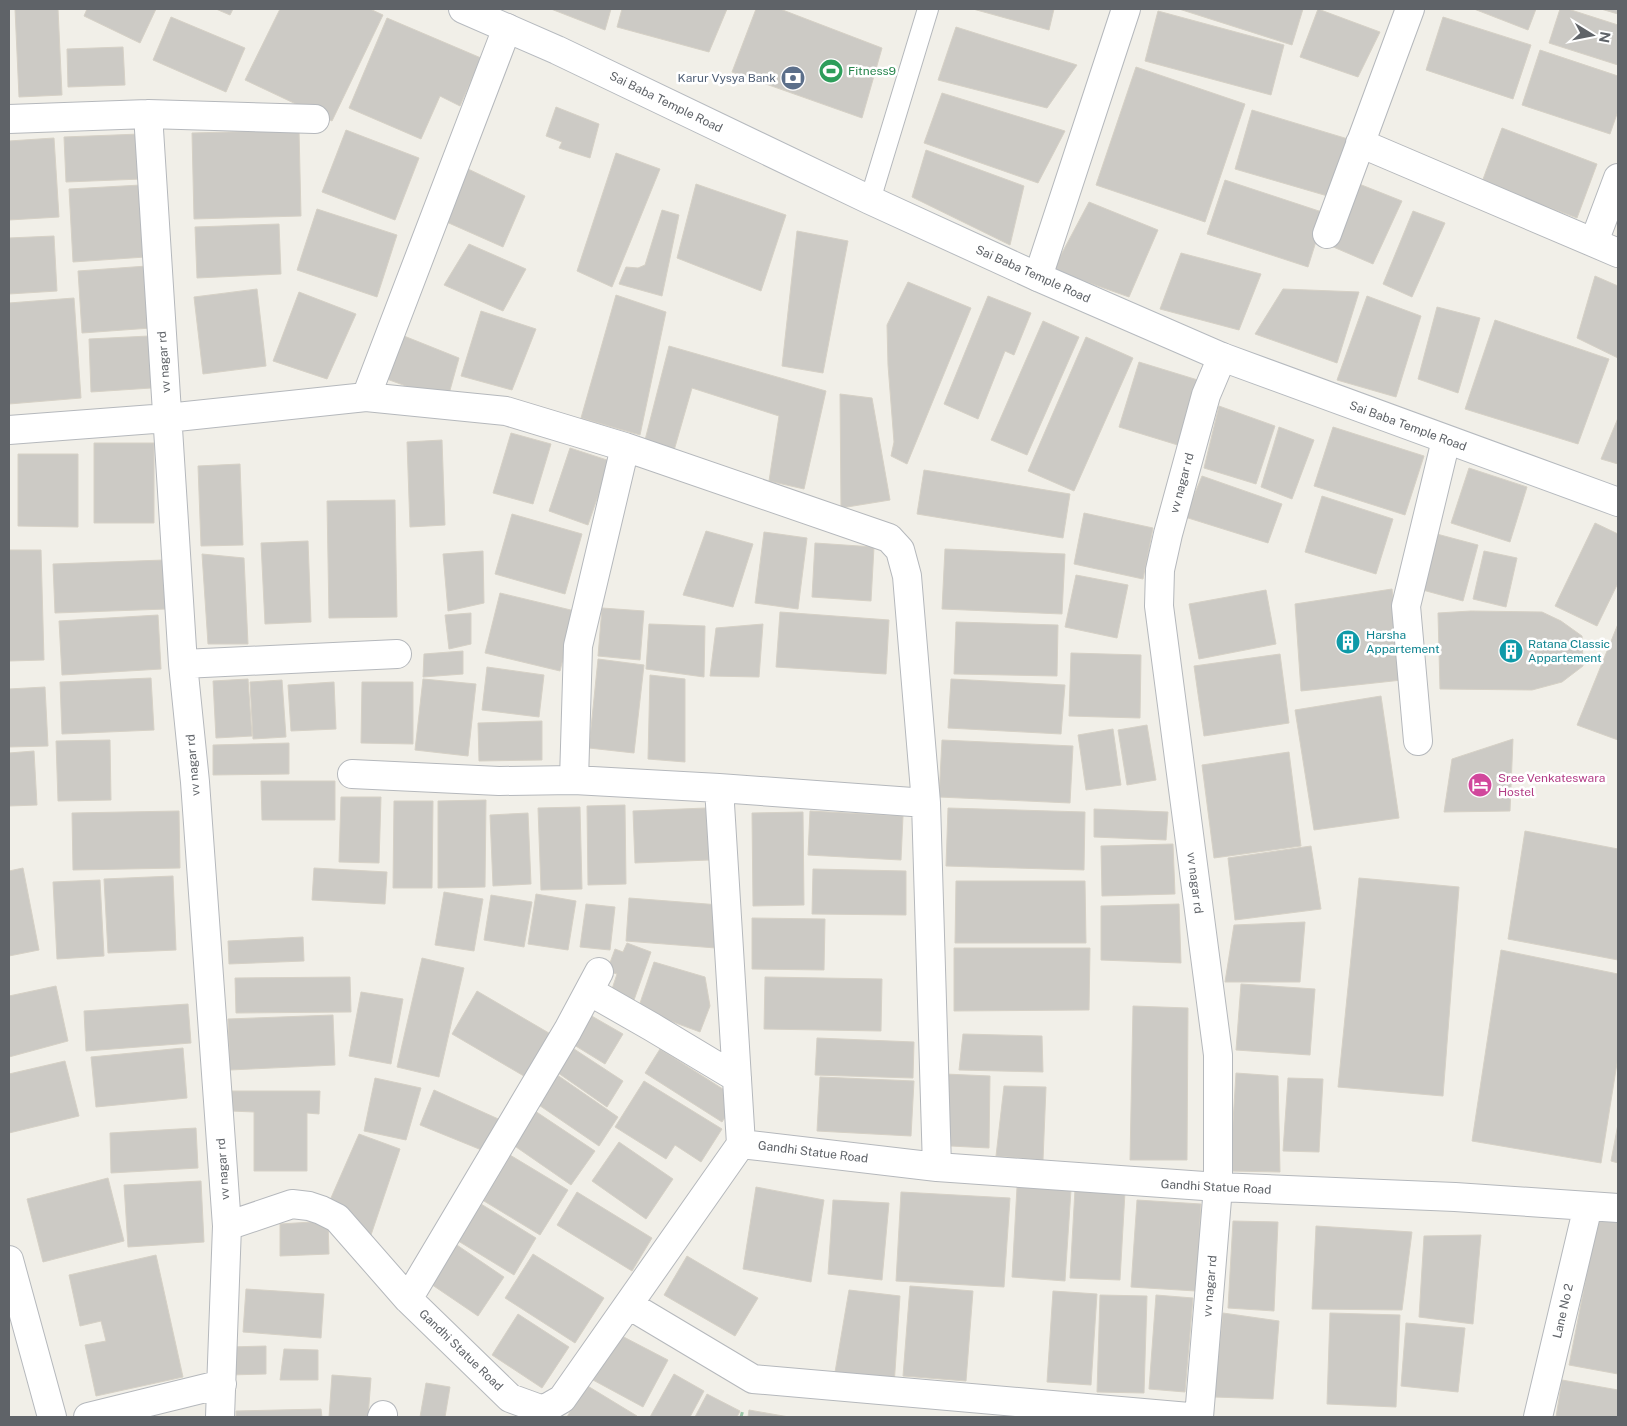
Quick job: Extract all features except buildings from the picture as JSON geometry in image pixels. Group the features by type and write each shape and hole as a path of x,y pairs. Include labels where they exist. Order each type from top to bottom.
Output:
{"street":[{"name":"Sai Baba Temple Road","path":"463,9 566,54 870,200 1222,357 1618,502"},
{"path":"1038,276 1126,9"},
{"path":"1327,234 1410,9"},
{"path":"366,397 507,28"},
{"path":"9,119 148,114 315,119"},
{"name":"vv nagar rd","path":"148,114 182,664 195,782 227,1226 220,1417"},
{"path":"1360,142 1618,253"},
{"path":"1594,242 1618,178"},
{"name":"vv nagar rd","path":"1199,1417 1218,1188 1218,1056 1160,606 1160,570 1206,395 1222,357"},
{"path":"9,430 167,418 366,397 506,412 625,447 889,538 900,550 908,576 926,803 938,1167"},
{"path":"1418,741 1406,606 1446,440"},
{"path":"574,780 578,646 625,447"},
{"path":"182,664 397,654"},
{"path":"352,774 499,781 574,780 926,803"},
{"path":"719,788 741,1144"},
{"path":"408,1299 568,1030 594,982 652,1027 737,1078"},
{"name":"Gandhi Statue Road","path":"227,1226 292,1204 309,1206 338,1218 408,1299 510,1398 543,1410 562,1399 741,1144 938,1167 1218,1188 1455,1197 1618,1208"},
{"name":"Lane No 2","path":"1538,1417 1588,1206"},
{"path":"9,1260 52,1417"},
{"path":"629,1305 753,1379 1189,1417"},
{"path":"88,1417 222,1384"}],"lane":[{"path":"870,200 928,9"}],"place":[{"name":"Fitness9","path":"831,71"},
{"name":"Karur Vysya Bank","path":"793,78"},
{"name":"Harsha Appartement","path":"1348,642"},
{"name":"Ratana Classic Appartement","path":"1511,651"},
{"name":"Sree Venkateswara Hostel","path":"1480,785"}]}
